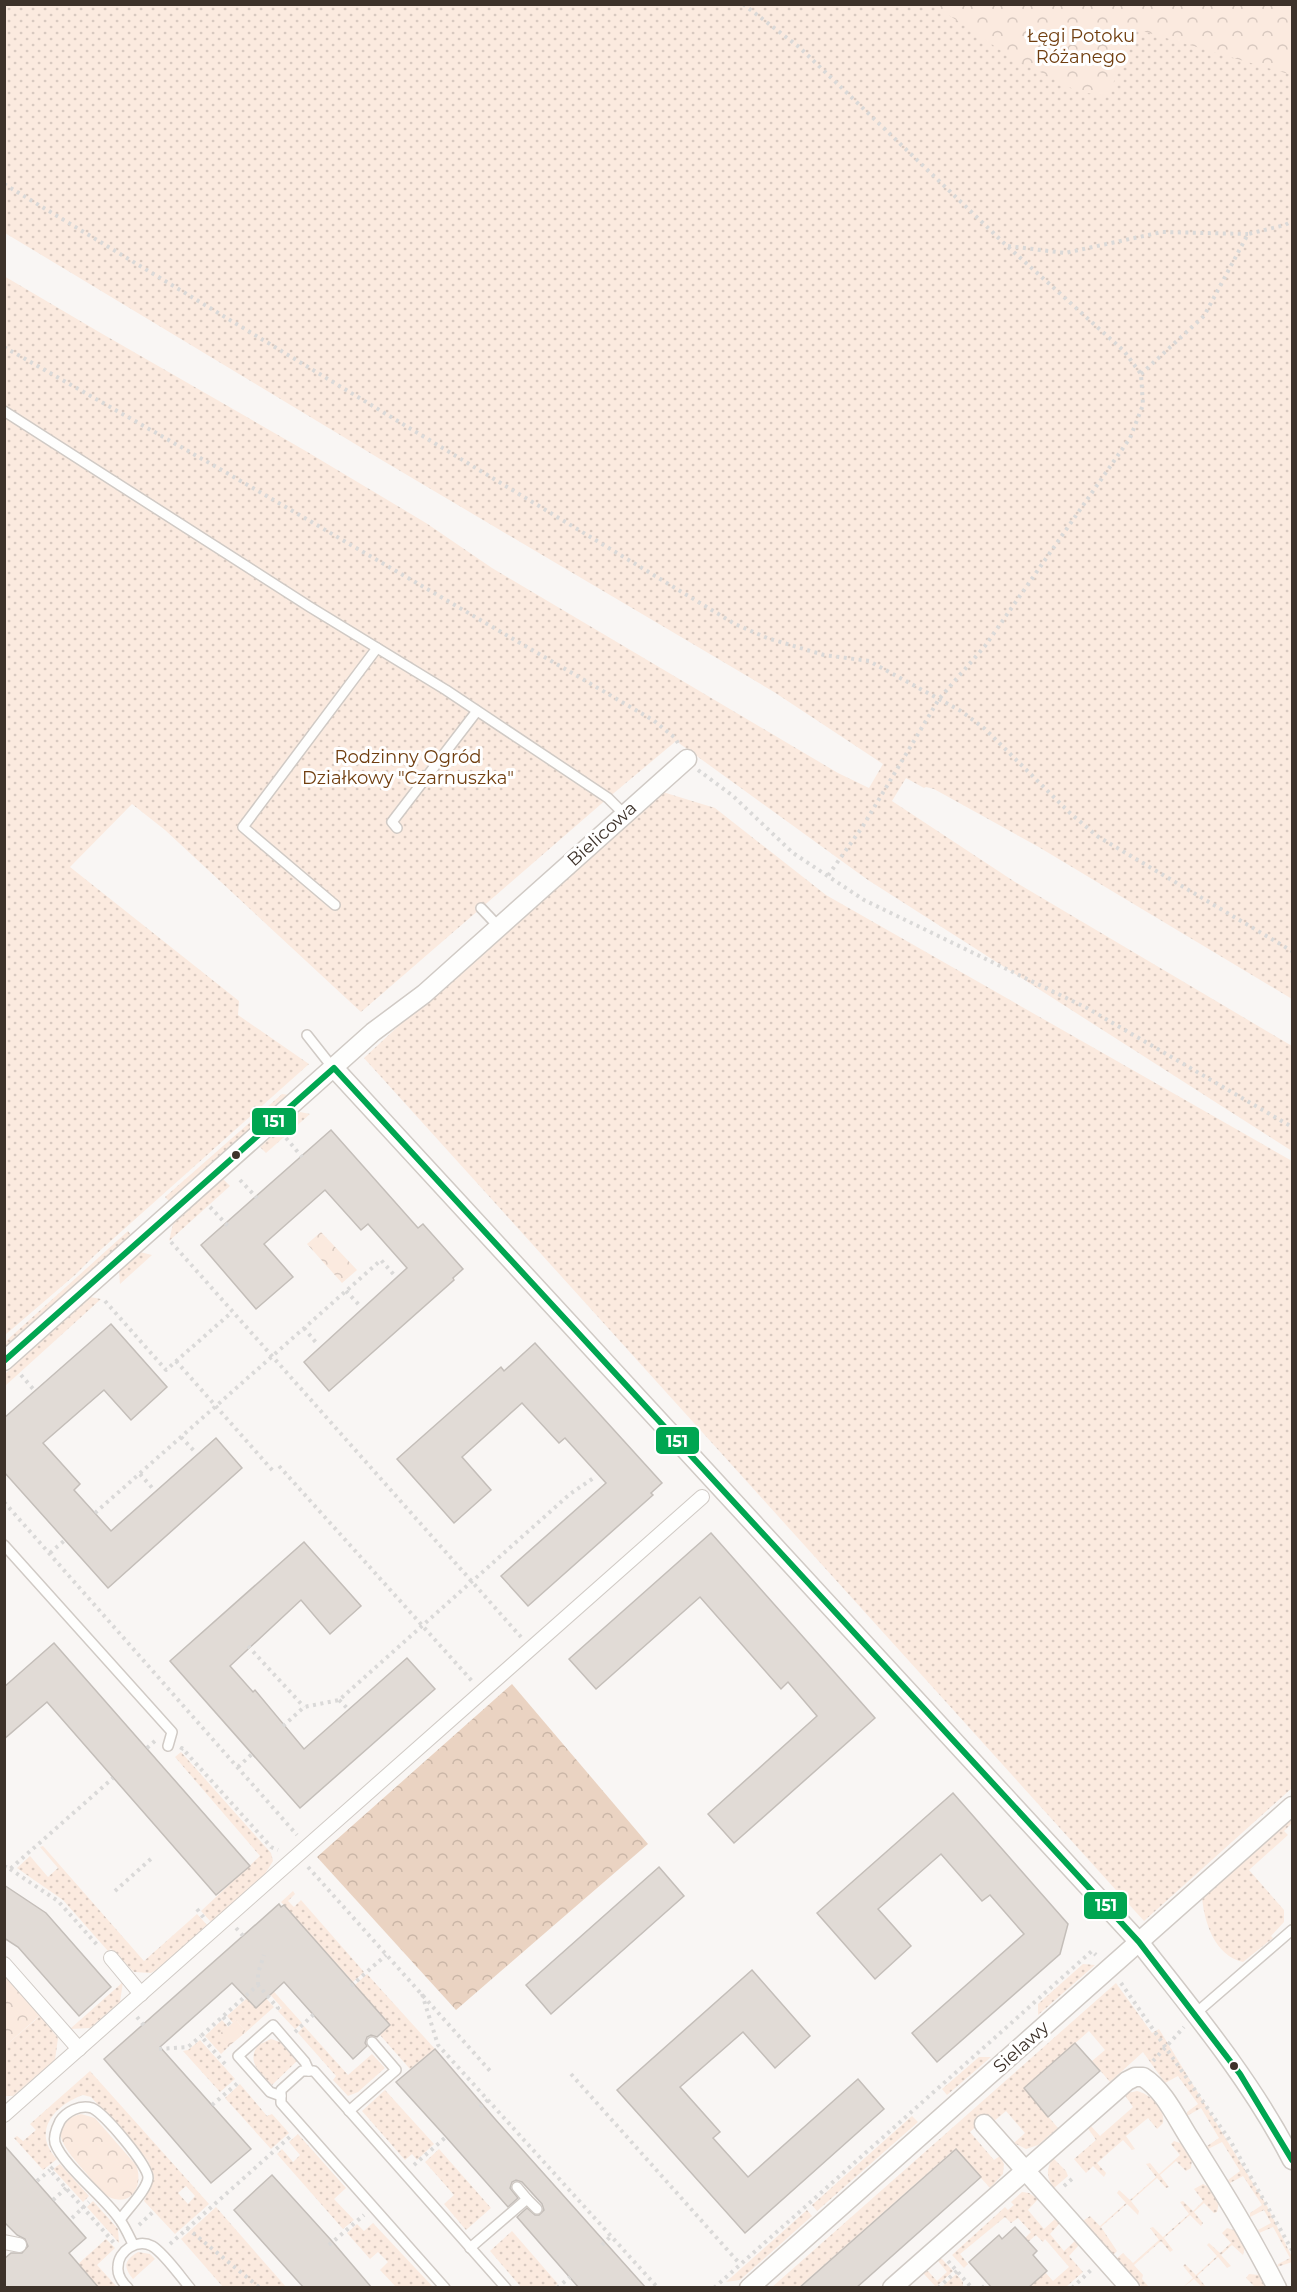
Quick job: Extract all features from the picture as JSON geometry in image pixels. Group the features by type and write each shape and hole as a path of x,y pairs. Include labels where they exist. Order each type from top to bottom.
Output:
{"street":[{"name":"Bielicowa","path":"4,1361 373,1032 424,994 687,759"},
{"path":"334,1068 1139,1942 1236,2067 1293,2160"},
{"path":"4,2115 702,1497"},
{"name":"Sielawy","path":"749,2288 1293,1806"},
{"path":"111,1958 141,1994"},
{"path":"4,1964 79,2049"},
{"path":"892,2288 1126,2081 1135,2077 1143,2077 1154,2085 1178,2120 1233,2207 1277,2288"},
{"path":"984,2124 1130,2288"},
{"path":"4,2242 19,2245"}],"lane":[{"path":"4,411 477,711 608,798 624,814"},
{"path":"335,905 243,827 377,648"},
{"path":"398,828 392,822 477,711"},
{"path":"482,908 499,927"},
{"path":"306,1035 334,1068"},
{"path":"4,1545 172,1732 168,1746"},
{"path":"1196,2013 1293,1930"},
{"path":"281,2096 270,2092 238,2055 273,2025 305,2062 309,2071"},
{"path":"350,2111 396,2070 372,2042"},
{"path":"445,2288 281,2103 281,2091 302,2071 314,2071 506,2288"},
{"path":"120,2220 144,2190 148,2176 143,2163 103,2117 92,2108 77,2108 63,2116 56,2128 54,2142 64,2157 120,2220 133,2244"},
{"path":"517,2187 537,2209"},
{"path":"470,2248 527,2199"},
{"path":"128,2288 120,2279 117,2266 123,2253 133,2244 144,2242 153,2246 190,2288"}],"path":[{"path":"743,4 799,47 1008,246 1124,351 1141,374 1143,405 1131,438 985,646 939,699 863,826 827,877"},
{"path":"4,184 735,624 767,638 824,655 869,661 961,711 985,729 1070,813 1097,836 1293,951"},
{"path":"1008,246 1065,253 1162,232 1248,234 1286,225 1293,221"},
{"path":"1141,374 1204,316 1248,234"},
{"path":"4,347 227,473 653,720 674,737 687,759 733,796 793,853 864,900 1087,1008 1293,1127"},
{"path":"286,1138 302,1157"},
{"path":"240,1180 257,1198"},
{"path":"210,1207 228,1226"},
{"path":"171,1242 531,1649"},
{"path":"95,1513 381,1260 395,1276"},
{"path":"346,1291 361,1307"},
{"path":"105,1301 166,1370 232,1312"},
{"path":"304,1328 318,1345"},
{"path":"176,1362 273,1471"},
{"path":"21,1375 34,1390"},
{"path":"181,1437 195,1452"},
{"path":"279,1466 482,1692"},
{"path":"140,1474 154,1490"},
{"path":"283,1726 304,1707 339,1700 570,1494 595,1477"},
{"path":"4,1502 238,1767 386,1955 491,2072"},
{"path":"50,1553 65,1540"},
{"path":"248,1646 304,1707"},
{"path":"339,1700 349,1710"},
{"path":"238,1767 252,1754"},
{"path":"10,1869 113,1778"},
{"path":"115,1891 152,1858"},
{"path":"4,1866 58,1901 111,1958"},
{"path":"714,2288 1092,1951 1128,1990 1232,2142 1293,2250"},
{"path":"258,1985 258,1972 264,1955"},
{"path":"351,1986 386,1955"},
{"path":"422,1994 438,2045 658,2288"},
{"path":"1143,2077 1196,2013"},
{"path":"295,2032 314,2014"},
{"path":"223,2017 230,2025"},
{"path":"159,2049 188,2047 201,2036"},
{"path":"571,2074 740,2264"},
{"path":"212,2105 240,2081"},
{"path":"480,2108 488,2100"},
{"path":"160,2253 302,2127"},
{"path":"405,2174 446,2137"},
{"path":"37,2181 64,2157"},
{"path":"50,2170 123,2253"},
{"path":"53,2200 66,2188"},
{"path":"329,2245 373,2207"},
{"path":"134,2229 154,2211"},
{"path":"187,2228 260,2288"},
{"path":"602,2245 612,2236"},
{"path":"945,2257 970,2287"},
{"path":"1072,2288 1104,2259"},
{"path":"938,2288 957,2271"},
{"path":"557,2288 570,2277"},
{"path":"982,2288 988,2283"}],"green space":[{"name":"Rodzinny Ogród Działkowy \"Czarnuszka\"","path":"5,5 1292,5 1292,999 1037,846 934,789 924,788 906,778 892,801 1015,882 1292,1046 1292,1151 868,880 676,741 361,1012 165,830 132,804 70,867 239,1001 238,1015 309,1064 5,1335 4,276 304,450 426,523 492,568 838,773 869,788 883,764 774,692 380,459 5,233"},
{"name":"Łęgi Potoku Różanego","path":"934,5 1292,5 1292,75 1132,28 1109,96 1079,92 1009,56"},
{"path":"653,789 715,808 826,895 1292,1161 1292,1788 1144,1921 364,1058"},
{"path":"282,1094 289,1095 169,1201 165,1197"},
{"path":"300,1112 310,1114 266,1153 260,1147"},
{"path":"223,1179 230,1186 169,1241 173,1224"},
{"path":"128,1231 131,1235 5,1348 5,1342"},
{"path":"321,1232 357,1270 342,1283 307,1244"},
{"path":"140,1252 152,1255 120,1284 119,1272"},
{"path":"90,1297 101,1299 5,1386 5,1374"},
{"path":"512,1684 648,1844 456,2010 317,1857"},
{"path":"181,1752 271,1853 273,1861 263,1877 211,1922 201,1911 260,1856 175,1757"},
{"path":"1292,1816 1292,1823 1284,1831 1288,1835 1249,1870 1284,1910 1284,1922 1271,1936 1273,1938 1243,1962 1233,1959 1218,1945 1208,1927 1202,1897"},
{"path":"43,1846 144,1961 197,1914 207,1925 158,1969 151,1973 134,1972 111,1949 108,1951 63,1900 17,1868 30,1856 48,1877 58,1868 40,1847"},
{"path":"293,1891 295,1894 288,1901 294,1907 301,1900 364,1972 353,1982 281,1902"},
{"path":"4,1964 45,2011 5,2046 4,2046"},
{"path":"1083,1964 1095,1965 1038,2015 1038,2004"},
{"path":"367,1974 435,2049 410,2069 380,2035 390,2025 355,1985"},
{"path":"260,1976 302,2023 295,2029 278,2011 282,2008 260,1983"},
{"path":"123,1982 120,2002 90,2028 70,2029"},
{"path":"1116,1983 1152,2033 1159,2029 1267,2206 1292,2257 1292,2262 1277,2267 1278,2264 1290,2258 1273,2227 1259,2233 1258,2230 1271,2223 1264,2210 1250,2217 1250,2213 1262,2205 1243,2176 1230,2183 1228,2180 1240,2171 1222,2142 1208,2149 1207,2146 1219,2138 1201,2108 1187,2116 1187,2112 1198,2104 1178,2076 1165,2083 1143,2052 1110,2082 1092,2061 1105,2050 1089,2031 1024,2088 1058,2128 1038,2145 1026,2149 1014,2143 1025,2133 1006,2111 994,2121 989,2115 970,2132 994,2160 1000,2156 1004,2164 1003,2174 990,2188 955,2149 799,2287 771,2288"},
{"path":"257,1989 274,2007 246,2032 236,2020 233,2023 227,2016"},
{"path":"40,2016 58,2038 55,2060 13,2096 5,2096 5,2046"},
{"path":"222,2020 228,2027 218,2036 228,2047 221,2054 205,2036"},
{"path":"236,2020 246,2032 228,2047 217,2036"},
{"path":"304,2026 348,2075 372,2054 385,2068 358,2092 348,2096 333,2080 336,2076 298,2033"},
{"path":"271,2039 280,2042 297,2061 272,2085 259,2071 253,2057 258,2045"},
{"path":"200,2040 235,2079 220,2092 183,2051 188,2050"},
{"path":"979,2057 991,2057 947,2095 942,2089"},
{"path":"90,2071 209,2204 175,2234 144,2201 154,2177 148,2161 91,2097 83,2095 73,2099 63,2105 50,2120 46,2129 46,2139 57,2159 43,2170 14,2138 17,2136 23,2141 36,2130 30,2124","holes":["186,2186 195,2196 188,2204 178,2193"]},
{"path":"240,2084 267,2116 272,2114 289,2133 271,2149 225,2098"},
{"path":"385,2090 434,2144 417,2160 412,2154 405,2160 362,2111"},
{"path":"1137,2091 1147,2095 1156,2103 1162,2113 1163,2123 1157,2129 1148,2118 1126,2136 1135,2149 1132,2150 1123,2140 1097,2163 1106,2173 1104,2177 1093,2166 1086,2173 1074,2159 1096,2140 1087,2127 1091,2126 1100,2136 1133,2107 1124,2094"},
{"path":"81,2114 95,2118 136,2165 137,2186 130,2197 117,2200 106,2195 67,2149 60,2133 62,2125"},
{"path":"912,2116 918,2122 817,2211 812,2205"},
{"path":"298,2134 346,2188 334,2199 354,2220 343,2229 277,2154 282,2149 293,2162 300,2155 289,2142"},
{"path":"1174,2141 1183,2144 1192,2159 1191,2168 1186,2171 1176,2161 1160,2175 1169,2187 1166,2188 1157,2178 1131,2201 1139,2211 1138,2215 1127,2204 1101,2227 1117,2251 1113,2255 1083,2221 1090,2216 1100,2226 1126,2203 1117,2193 1119,2190 1130,2200 1156,2177 1146,2164 1150,2163 1159,2174 1180,2155 1171,2144"},
{"path":"439,2149 491,2208 466,2230 444,2204 454,2195 425,2162"},
{"path":"1053,2158 1068,2176 1054,2188 1048,2173"},
{"path":"60,2164 89,2196 83,2202 53,2169"},
{"path":"1203,2184 1209,2187 1219,2202 1217,2212 1214,2213 1204,2203 1194,2212 1203,2223 1201,2226 1190,2215 1164,2238 1173,2250 1170,2252 1161,2241 1134,2265 1143,2275 1142,2279 1149,2287 1142,2287 1116,2259 1123,2253 1133,2263 1159,2240 1150,2228 1153,2227 1163,2237 1189,2214 1180,2202 1183,2201 1193,2211 1203,2201 1194,2189"},
{"path":"1022,2192 1029,2193 1038,2199 1028,2210 1044,2229 1055,2219 1060,2223 1050,2234 1064,2251 1075,2241 1079,2245 1069,2256 1083,2272 1066,2287 1028,2287 1045,2272 1053,2281 1069,2267 1045,2239 1043,2242 1036,2235 1028,2242 1025,2238 1031,2232 1018,2218 1011,2223 1005,2217 960,2254 968,2264 964,2268 952,2255 1005,2207 1008,2210 1014,2205 1011,2202"},
{"path":"93,2201 118,2229 119,2243 87,2207"},
{"path":"216,2207 286,2287 223,2287 181,2239"},
{"path":"807,2210 812,2216 740,2280 726,2282"},
{"path":"373,2223 433,2287 396,2287 380,2270 388,2262 378,2252 370,2259 347,2233 357,2224 364,2231"},
{"path":"1227,2228 1237,2231 1245,2247 1243,2255 1232,2245 1221,2255 1231,2266 1227,2268 1218,2257 1197,2276 1206,2287 1202,2287 1194,2279 1182,2288 1193,2278 1183,2266 1185,2264 1196,2275 1217,2256 1207,2245 1209,2243 1220,2253 1231,2243 1222,2233"},
{"path":"512,2231 558,2284 553,2287 521,2287 490,2251"},
{"path":"106,2239 115,2248 97,2265 117,2287 96,2287 88,2275 68,2273"},
{"path":"138,2252 150,2254 155,2259 133,2279 126,2267 130,2258"},
{"path":"941,2258 953,2271 936,2287 923,2273 928,2271 937,2281 947,2272 938,2261"},
{"path":"956,2274 963,2282 963,2286 942,2287"},
{"path":"1249,2274 1259,2275 1267,2287 1255,2287 1246,2278"}],"building":[{"path":"331,1130 418,1228 423,1224 463,1269 453,1278 454,1280 329,1391 304,1362 407,1268 368,1224 361,1230 325,1190 264,1244 293,1277 256,1309 201,1245"},
{"path":"111,1324 167,1387 131,1420 104,1390 43,1443 80,1484 74,1490 111,1531 216,1438 242,1468 108,1588 4,1472 4,1418"},
{"path":"535,1343 662,1483 651,1493 653,1495 528,1606 501,1576 606,1483 565,1438 559,1443 522,1403 462,1457 491,1490 454,1523 397,1459 501,1367 504,1371"},
{"path":"711,1533 875,1718 734,1843 708,1814 817,1716 788,1682 781,1689 700,1597 596,1689 569,1659"},
{"path":"304,1542 361,1606 330,1634 301,1600 230,1666 253,1692 255,1690 304,1749 407,1658 435,1689 300,1808 170,1661"},
{"path":"54,1643 250,1866 216,1895 47,1702 4,1739 4,1687"},
{"path":"953,1793 1068,1924 1060,1954 937,2062 912,2033 1024,1934 990,1895 982,1901 941,1854 878,1909 911,1946 875,1979 817,1913"},
{"path":"659,1867 684,1896 551,2014 526,1985"},
{"path":"4,1885 46,1913 111,1987 79,2016 18,1947 4,1938"},
{"path":"279,1904 281,1907 284,1905 390,2025 377,2037 371,2035 367,2037 365,2043 367,2046 353,2059 284,1982 256,2008 232,1983 160,2047 251,2149 211,2183 104,2059"},
{"path":"752,1970 810,2036 775,2068 743,2032 680,2087 720,2132 713,2138 748,2177 858,2079 884,2109 745,2233 617,2090"},
{"path":"1075,2043 1100,2071 1048,2117 1024,2088"},
{"path":"435,2049 646,2288 579,2288 517,2217 527,2208 535,2215 539,2215 544,2210 542,2204 522,2182 516,2180 512,2182 510,2188 518,2198 508,2207 396,2082"},
{"path":"4,2145 86,2238 69,2253 99,2288 4,2288 4,2259 11,2253 22,2253 28,2246 25,2239 17,2235 4,2222"},
{"path":"956,2149 981,2177 856,2288 799,2288"},
{"path":"272,2175 372,2288 304,2288 234,2210"},
{"path":"1015,2227 1037,2251 1033,2255 1047,2271 1028,2288 992,2288 969,2262 999,2235 1002,2239"}],"transit line":[{"name":"151","path":"4,1361 334,1068 1139,1942 1240,2074 1292,2160"}]}
